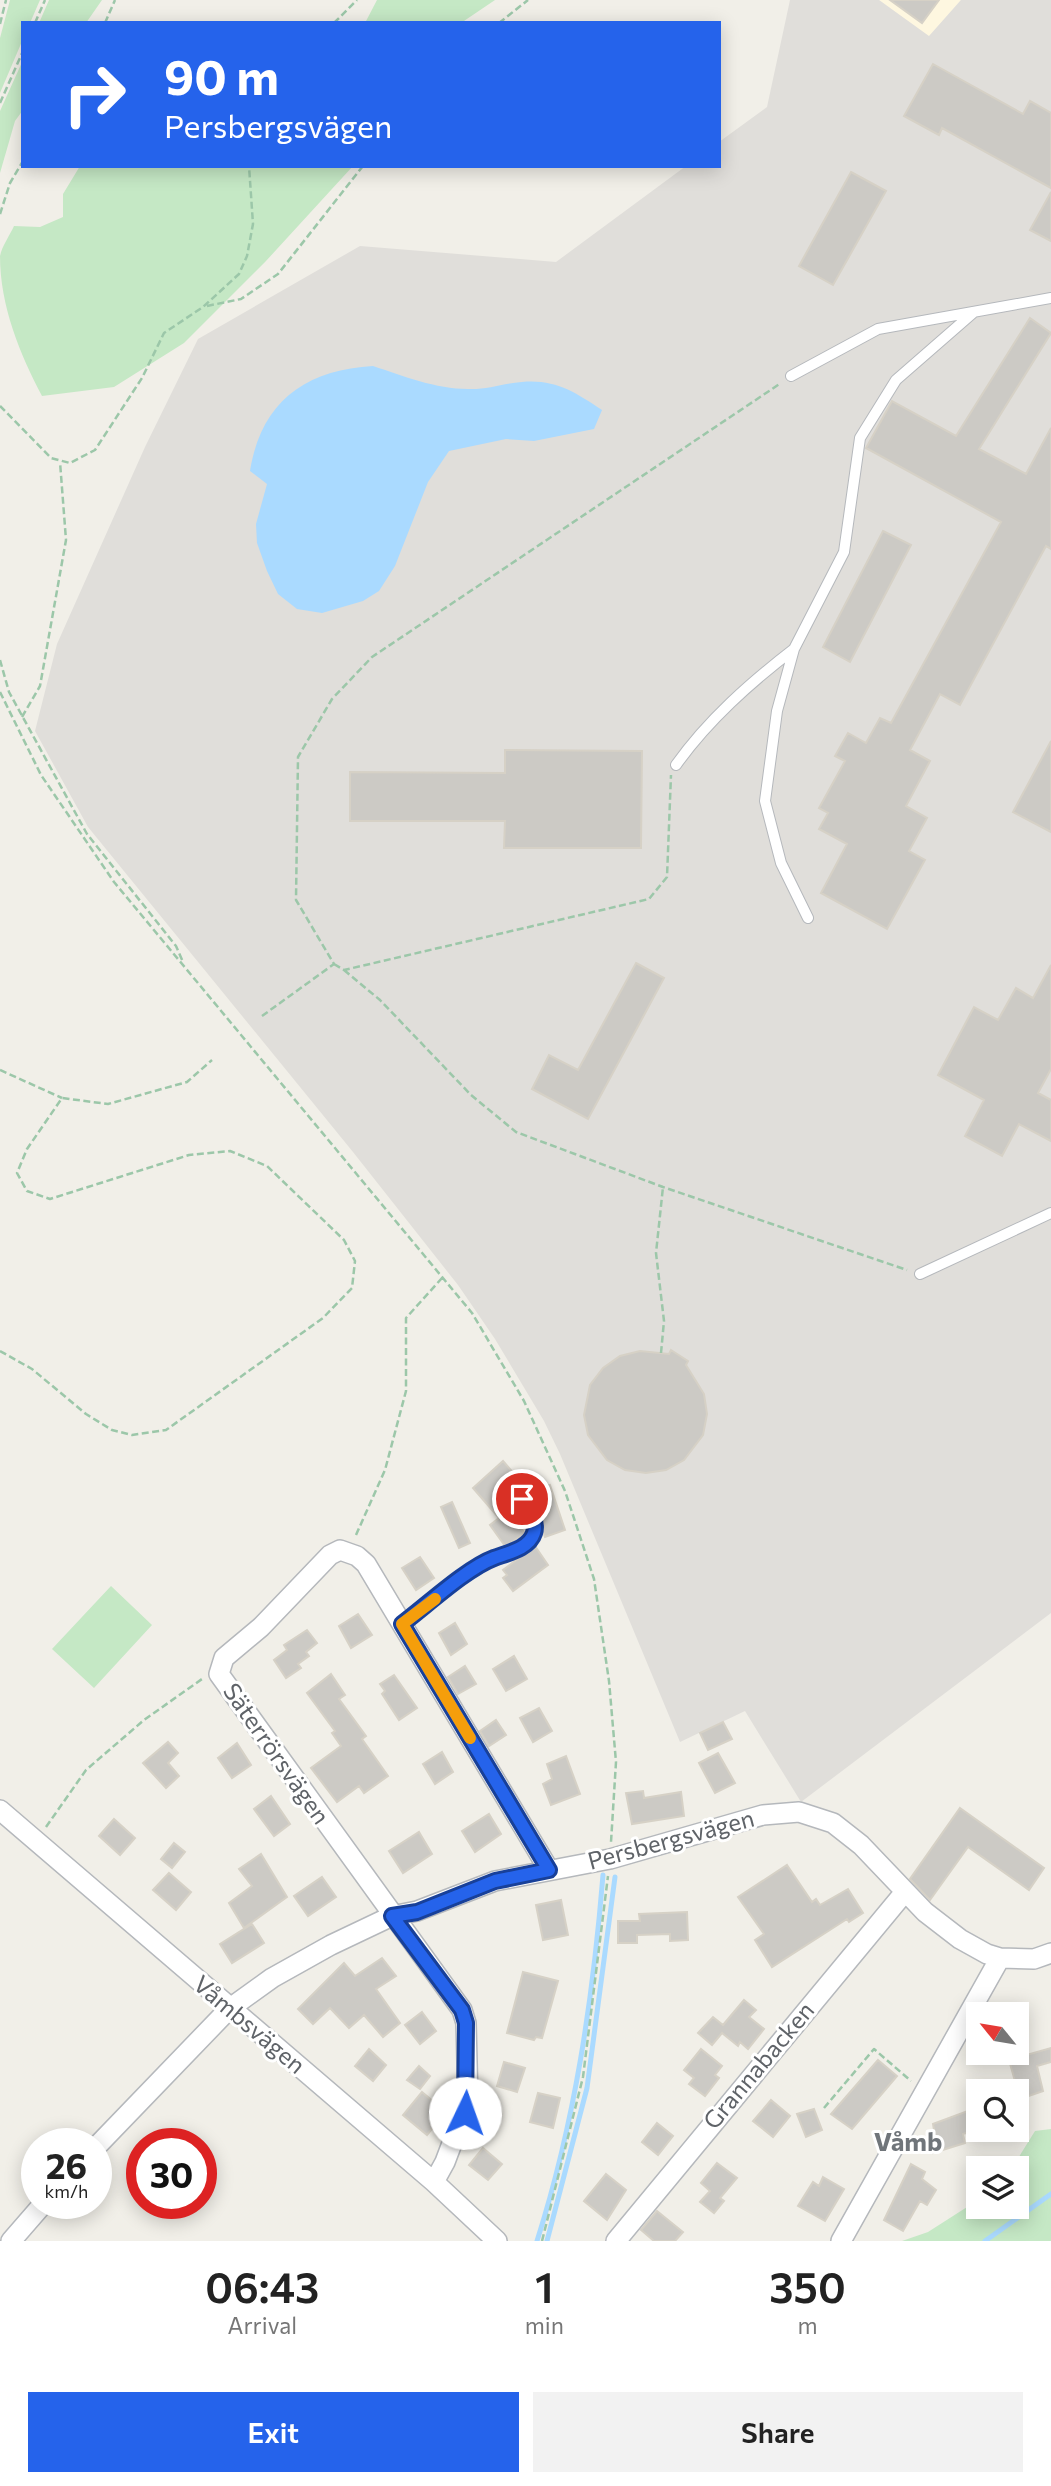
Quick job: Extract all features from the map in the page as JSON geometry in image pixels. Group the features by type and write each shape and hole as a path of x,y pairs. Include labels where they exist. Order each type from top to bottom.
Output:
{"street":[{"name":"Säterrörsvägen","path":"349,1551 340,1550 330,1555 261,1627 224,1658 219,1667 227,1684 462,2010 466,2023 465,2113 434,2182"},
{"path":"349,1551 366,1564 549,1870"},
{"name":"Våmbsvägen","path":"0,1810 434,2182 497,2241"},
{"name":"Persbergsvägen","path":"112,2130 229,2009 272,1978 392,1916 417,1912 495,1881 610,1859 763,1815 799,1812 833,1823 862,1846 904,1893 960,1939 1000,1958 1034,1959 1051,1953"},
{"name":"Grannabacken","path":"615,2241 904,1893"},
{"path":"841,2241 1000,1958"},
{"path":"11,2241 30,2219"}],"lane":[{"path":"791,376 878,329 1051,298"},
{"path":"808,918 781,863 765,801 777,711 794,649 844,552 860,438 896,380 974,312"},
{"path":"676,765 691,745 749,684 794,649"},
{"path":"920,1274 1051,1213"},
{"path":"402,1624 485,1562 511,1553 529,1541 533,1536 534,1524 522,1499"}],"path":[{"path":"0,24 6,0"},
{"path":"36,21 45,0"},
{"path":"106,21 115,0"},
{"path":"336,21 357,0"},
{"path":"502,21 528,0"},
{"path":"0,103 21,56"},
{"path":"0,214 10,183 21,164"},
{"path":"0,406 47,454 60,461 70,463 95,450 142,378 164,333 204,307 239,274 247,256 254,206 249,168"},
{"path":"204,307 241,299 278,274 361,168"},
{"path":"791,376 372,657 332,699 298,757 296,900 334,964 380,1000 471,1095 516,1132 663,1187 920,1274"},
{"path":"22,717 40,686 66,540 60,461"},
{"path":"0,660 9,692 87,834 176,946 186,968"},
{"path":"0,692 24,745 71,824 114,882 472,1313 524,1401 565,1491 594,1579 609,1681 616,1762 610,1859 594,2008 583,2077 542,2241"},
{"path":"344,970 649,899 667,877 669,778 676,765"},
{"path":"262,1016 334,964"},
{"path":"0,1070 62,1098 108,1104 187,1082 212,1060"},
{"path":"0,1351 32,1369 86,1414 112,1430 132,1435 166,1430 323,1318 352,1288 355,1261 344,1240 267,1167 230,1151 189,1155 50,1199 27,1191 17,1173 27,1149 62,1098"},
{"path":"661,1353 664,1321 656,1253 663,1187"},
{"path":"349,1551 384,1470 406,1391 406,1318 443,1277"},
{"path":"36,1841 86,1770 144,1720 219,1667"},
{"path":"824,2108 874,2049 924,2092"}],"shaded area":[{"path":"790,0 879,0 929,36 961,0 1051,0 1051,1613 801,1802 745,1711 680,1742 560,1454 544,1421 495,1339 458,1285 353,1152 88,827 35,731 57,644 145,447 198,339 360,246 556,262 683,168 721,168 721,141 767,107"},
{"path":"879,0 961,0 929,37"}],"green space":[{"path":"10,0 40,0 31,21 21,21 21,44 0,93 0,38"},
{"path":"49,0 102,0 87,21 40,21"},
{"path":"377,0 495,0 464,21 366,21"},
{"path":"21,64 21,113 15,121 0,173 0,111"},
{"path":"79,168 351,168 266,261 184,343 114,387 42,396 26,363 7,311 0,256 14,226 40,227 63,217 63,194"},
{"path":"111,1586 152,1625 94,1688 52,1649"},
{"path":"1051,2129 1051,2241 902,2241 928,2232 966,2208 966,2219 1029,2219 1029,2156 1019,2156 1035,2131"}],"water":[{"path":"373,366 444,387 475,389 522,382 545,383 574,392 602,410 594,429 534,441 506,439 449,451 428,482 395,566 379,591 363,601 322,613 297,609 278,594 257,543 256,524 267,484 250,471 256,447 264,426 290,394 327,374"}],"building":[{"path":"890,0 939,0 922,23"},
{"path":"933,64 1023,114 1030,101 1051,113 1051,188 942,128 939,135 904,116"},
{"path":"851,172 886,191 833,285 799,266"},
{"path":"1051,192 1051,241 1030,230"},
{"path":"1030,318 1051,333 979,449 1026,474 1051,428 1051,549 1046,546 960,705 940,694 910,750 930,761 906,806 927,818 909,851 925,860 887,929 821,893 847,844 819,829 828,813 819,808 845,761 835,756 848,733 866,743 880,718 891,723 1001,522 866,448 892,401 956,436"},
{"path":"883,531 911,545 850,662 823,647"},
{"path":"1051,741 1051,832 1013,812"},
{"path":"505,750 642,751 641,848 504,848 505,821 350,821 350,772 505,773"},
{"path":"636,963 664,978 588,1119 532,1089 549,1055 578,1070"},
{"path":"1051,965 1051,1069 1038,1093 1051,1100 1051,1141 1019,1124 1002,1156 965,1136 984,1100 938,1075 974,1007 998,1020 1016,988 1033,998"},
{"path":"671,1350 688,1361 686,1365 704,1394 707,1414 703,1435 684,1460 666,1470 646,1473 625,1470 607,1460 588,1435 584,1415 590,1385 603,1368 620,1356 640,1351 669,1354"},
{"path":"503,1461 523,1484 503,1502 525,1534 505,1546 490,1525 499,1518 473,1488"},
{"path":"550,1485 565,1530 545,1537 530,1491"},
{"path":"452,1502 470,1543 459,1548 441,1507"},
{"path":"535,1546 548,1565 513,1591 503,1578 507,1575 503,1570"},
{"path":"420,1557 434,1578 416,1590 402,1568"},
{"path":"358,1614 372,1635 351,1648 339,1626"},
{"path":"455,1623 467,1644 451,1655 439,1633"},
{"path":"307,1630 317,1643 306,1652 309,1656 298,1664 301,1668 286,1678 274,1660 287,1650 284,1645"},
{"path":"514,1656 527,1679 506,1691 493,1669"},
{"path":"465,1666 476,1684 458,1694 448,1677"},
{"path":"331,1674 345,1695 339,1699 366,1736 362,1739 388,1776 364,1793 359,1786 337,1802 311,1768 341,1746 332,1733 335,1731 307,1693"},
{"path":"394,1675 417,1708 399,1720 382,1694 385,1691 380,1684"},
{"path":"539,1708 552,1731 533,1742 520,1718"},
{"path":"496,1720 506,1735 489,1746 480,1731"},
{"path":"723,1722 732,1739 708,1750 700,1733"},
{"path":"168,1742 178,1753 168,1763 179,1776 166,1788 143,1763"},
{"path":"237,1743 251,1765 232,1778 218,1758"},
{"path":"442,1752 453,1772 435,1784 423,1764"},
{"path":"718,1753 735,1783 715,1793 699,1763"},
{"path":"566,1756 580,1794 551,1805 543,1784 552,1779 547,1764"},
{"path":"643,1791 644,1798 681,1792 684,1816 632,1824 626,1793"},
{"path":"271,1796 290,1824 274,1836 254,1809"},
{"path":"960,1808 1044,1868 1029,1890 968,1847 930,1900 910,1879"},
{"path":"489,1814 501,1834 475,1852 462,1831"},
{"path":"114,1819 135,1838 120,1855 99,1836"},
{"path":"419,1832 432,1854 403,1873 389,1851"},
{"path":"174,1843 185,1852 172,1868 161,1859"},
{"path":"261,1854 287,1897 244,1928 229,1903 252,1886 239,1869"},
{"path":"787,1865 812,1902 816,1899 820,1905 848,1889 863,1913 849,1922 847,1919 772,1967 755,1940 764,1934 738,1897"},
{"path":"169,1873 191,1892 176,1910 153,1890"},
{"path":"322,1877 336,1897 308,1916 294,1896"},
{"path":"561,1900 568,1935 543,1940 536,1905"},
{"path":"687,1912 688,1940 670,1941 670,1934 637,1935 637,1943 618,1943 618,1921 640,1921 639,1914"},
{"path":"252,1924 264,1943 232,1963 220,1944"},
{"path":"382,1958 396,1976 376,1989 400,2023 383,2037 364,2015 349,2028 330,2008 313,2024 298,2009 344,1963 355,1976"},
{"path":"523,1972 558,1981 542,2038 536,2037 534,2040 507,2033"},
{"path":"744,2000 756,2010 749,2017 764,2029 748,2049 740,2042 738,2046 722,2033 712,2045 698,2033 713,2017 723,2025"},
{"path":"422,2012 436,2031 420,2044 405,2025"},
{"path":"1051,2048 1051,2062 1037,2066 1043,2091 1029,2096 1029,2079 1014,2079 1010,2065 1029,2065 1029,2054"},
{"path":"369,2049 386,2065 373,2081 355,2066"},
{"path":"701,2049 722,2066 715,2075 719,2078 705,2096 689,2084 694,2078 684,2070"},
{"path":"878,2060 897,2076 852,2129 831,2114"},
{"path":"504,2062 525,2068 517,2092 497,2086"},
{"path":"419,2066 430,2076 420,2089 407,2080"},
{"path":"422,2092 446,2112 427,2135 403,2115"},
{"path":"538,2093 560,2098 553,2128 530,2122"},
{"path":"771,2100 790,2116 773,2137 753,2121"},
{"path":"814,2109 822,2130 806,2137 797,2114"},
{"path":"966,2112 966,2133 963,2134 965,2143 933,2153 929,2139 935,2136 933,2124"},
{"path":"657,2123 673,2136 658,2155 642,2142"},
{"path":"483,2148 502,2164 488,2180 469,2165"},
{"path":"717,2163 737,2178 720,2198 724,2201 714,2213 700,2202 710,2191 701,2183"},
{"path":"911,2164 925,2172 922,2179 936,2190 927,2205 920,2201 903,2231 884,2220"},
{"path":"606,2174 626,2190 607,2220 584,2201"},
{"path":"823,2177 844,2189 825,2221 798,2206 813,2182 819,2186"},
{"path":"657,2211 683,2232 675,2241 654,2241 641,2230"}],"waterway":[{"path":"537,2241 572,2105 588,2013 603,1875"},
{"path":"547,2241 587,2088 615,1877"},
{"path":"985,2241 1051,2194"}],"slow traffic":[{"path":"435,1599 402,1624 470,1738"}],"district":[{"name":"Våmb","path":"908,2142"}],"route":[{"path":"465,2113 468,2101 466,2023 462,2010 392,1916 417,1912 495,1881 549,1870 402,1624 485,1562 511,1553 529,1541 535,1529 530,1510 522,1499"}]}
